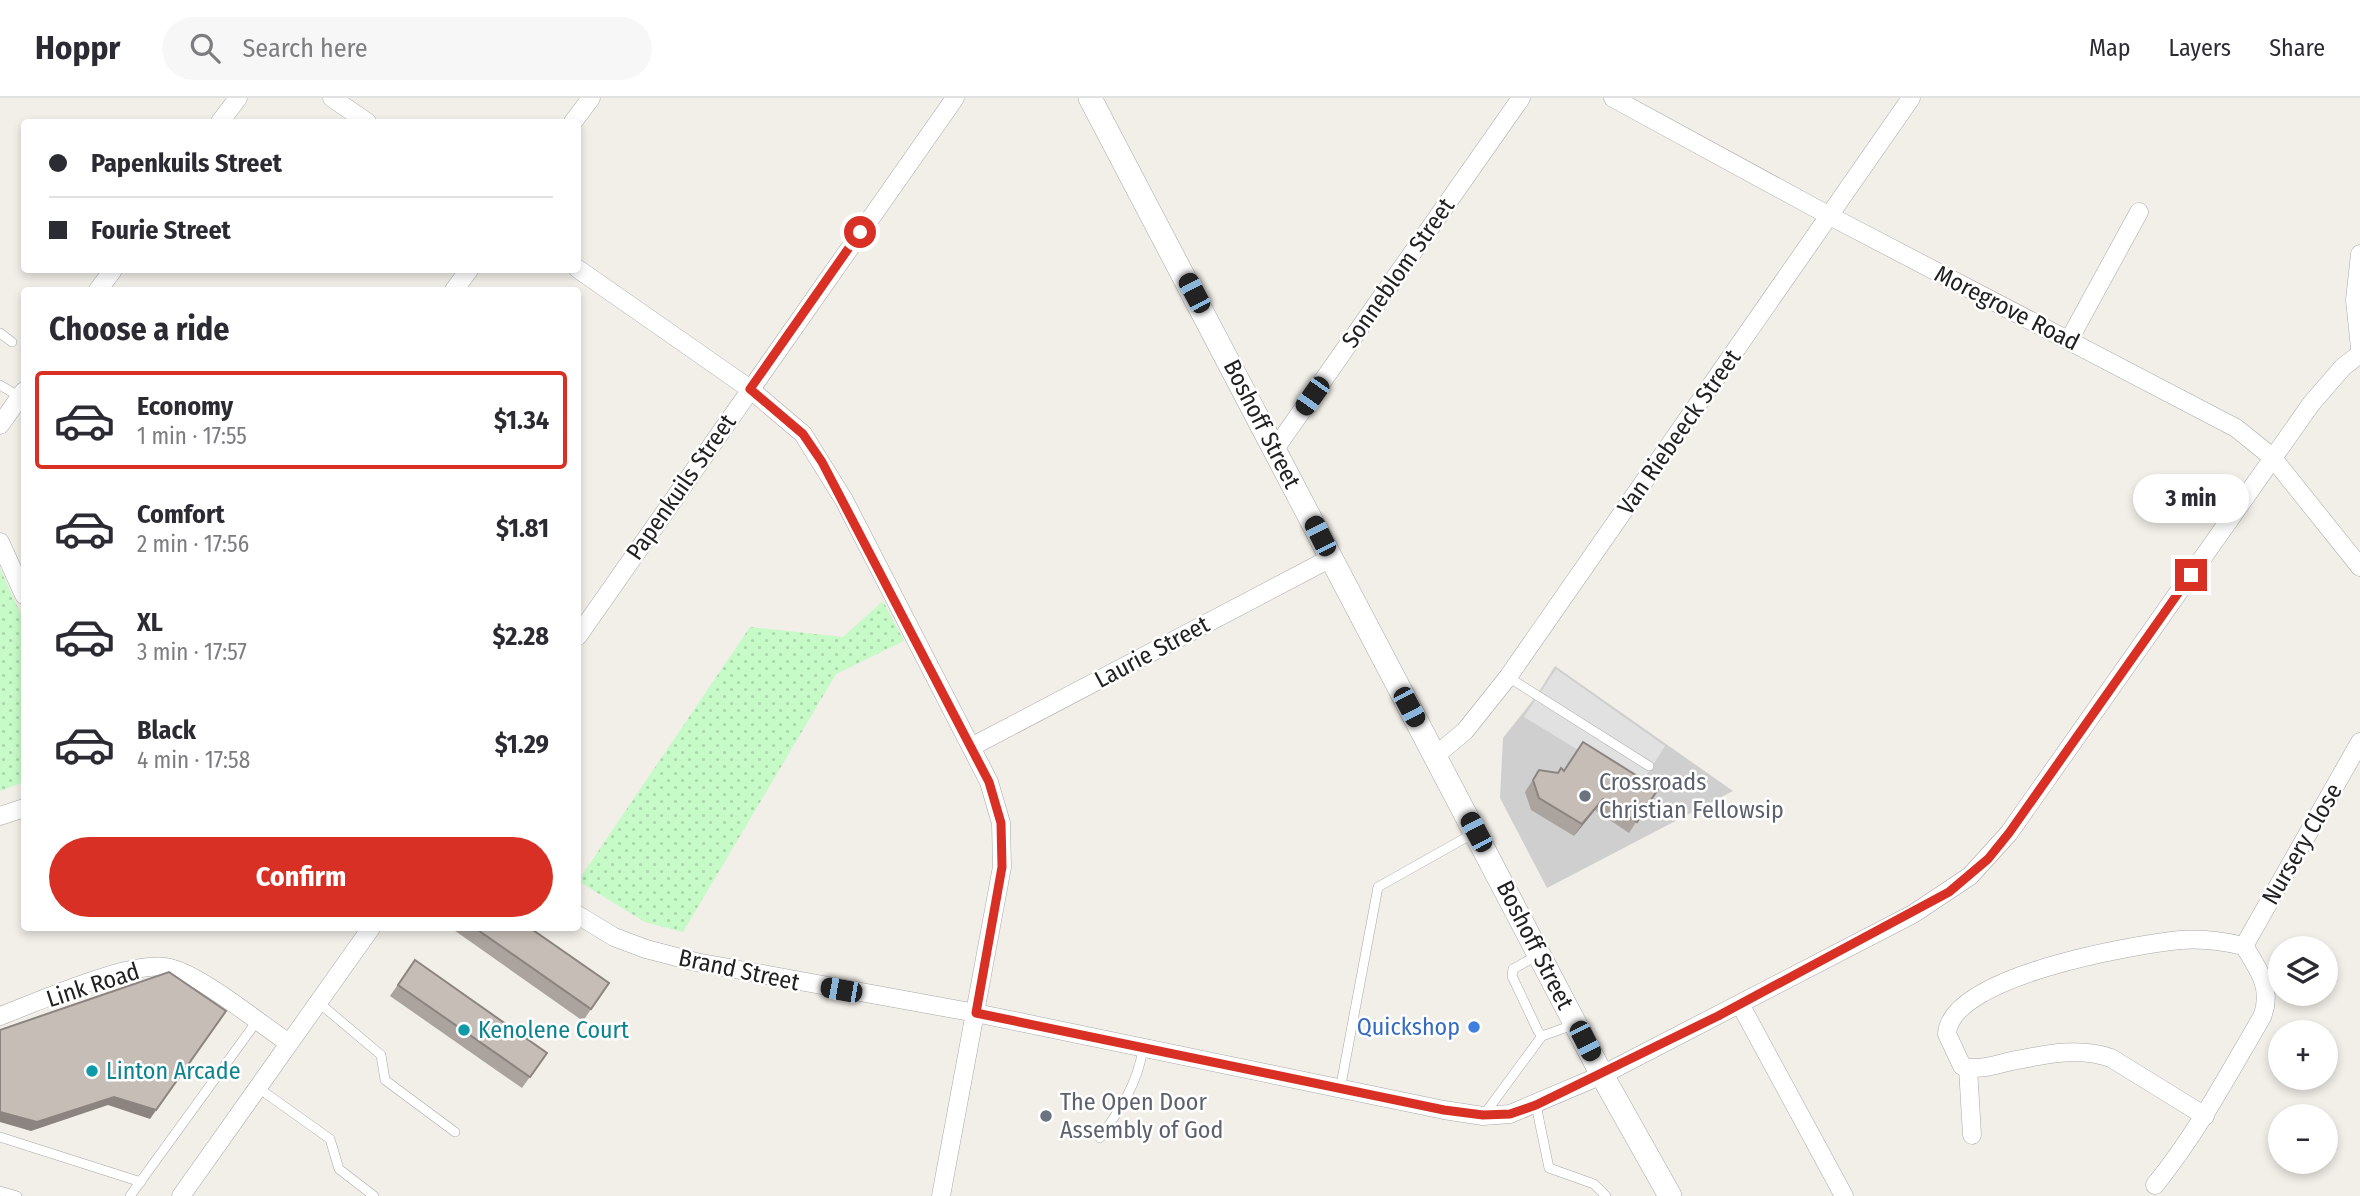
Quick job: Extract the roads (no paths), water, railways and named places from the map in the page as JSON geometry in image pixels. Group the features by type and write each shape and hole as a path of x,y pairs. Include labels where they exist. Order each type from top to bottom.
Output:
{"street":[{"path":"222,119 238,98"},
{"path":"332,98 364,119"},
{"path":"575,119 591,98"},
{"name":"Papenkuils Street","path":"581,632 955,98"},
{"name":"Boshoff Street","path":"1090,98 1602,1075 1670,1196"},
{"name":"Sonneblom Street","path":"1275,449 1521,98"},
{"name":"Moregrove Road","path":"1613,98 1828,215 2236,428 2272,457 2360,567"},
{"name":"Van Riebeeck Street","path":"1435,756 1465,731 1508,677 1911,98"},
{"path":"2069,340 2140,212"},
{"path":"2360,254 2355,300 2360,348"},
{"path":"581,271 750,389 803,434 822,462 973,746 998,807 1003,846 976,1013 941,1196"},
{"name":"Brand Street","path":"581,917 614,937 646,949 814,985 976,1013 1340,1090 1483,1115 1510,1114 1602,1075 1913,914 1949,892 1988,859 2240,508 2272,457 2325,387 2360,354"},
{"path":"0,425 21,395"},
{"path":"0,542 21,588"},
{"name":"Laurie Street","path":"973,746 1331,558"},
{"name":"Nursery Close","path":"2244,946 2360,742"},
{"path":"0,816 21,809"},
{"path":"181,1196 370,931"},
{"path":"2155,1185 2205,1115 2266,1006 2266,986 2244,946 2199,939 2159,944 2031,971 1993,987 1965,1003 1950,1021 1950,1044 1957,1061 1968,1068 2053,1054 2098,1053 2119,1062 2205,1115"},
{"name":"Link Road","path":"0,1016 129,970 158,966 189,976 289,1043"},
{"path":"1740,1004 1844,1196"},
{"path":"1968,1068 1972,1135"}],"lane":[{"path":"0,333 12,342"},
{"path":"0,385 21,394"},
{"path":"1508,677 1649,766"},
{"path":"1340,1090 1378,887 1476,832"},
{"path":"1539,954 1514,968 1512,976 1542,1036"},
{"path":"318,1002 381,1055 385,1080 455,1132"},
{"path":"130,1196 257,1021"},
{"path":"1483,1115 1542,1036 1576,1024"},
{"path":"1100,1138 1127,1100 1138,1076 1143,1049"},
{"path":"257,1087 330,1139 339,1169 374,1196"},
{"path":"1536,1105 1549,1168 1594,1185 1606,1196"},
{"path":"0,1137 141,1182"},
{"path":"0,1191 17,1196"}],"place":[{"name":"Crossroads Christian Fellowsip","path":"1585,796"},
{"name":"Quickshop","path":"1474,1027"},
{"name":"Kenolene Court","path":"464,1030"},
{"name":"Linton Arcade","path":"92,1071"},
{"name":"The Open Door Assembly of God","path":"1046,1116"}]}
